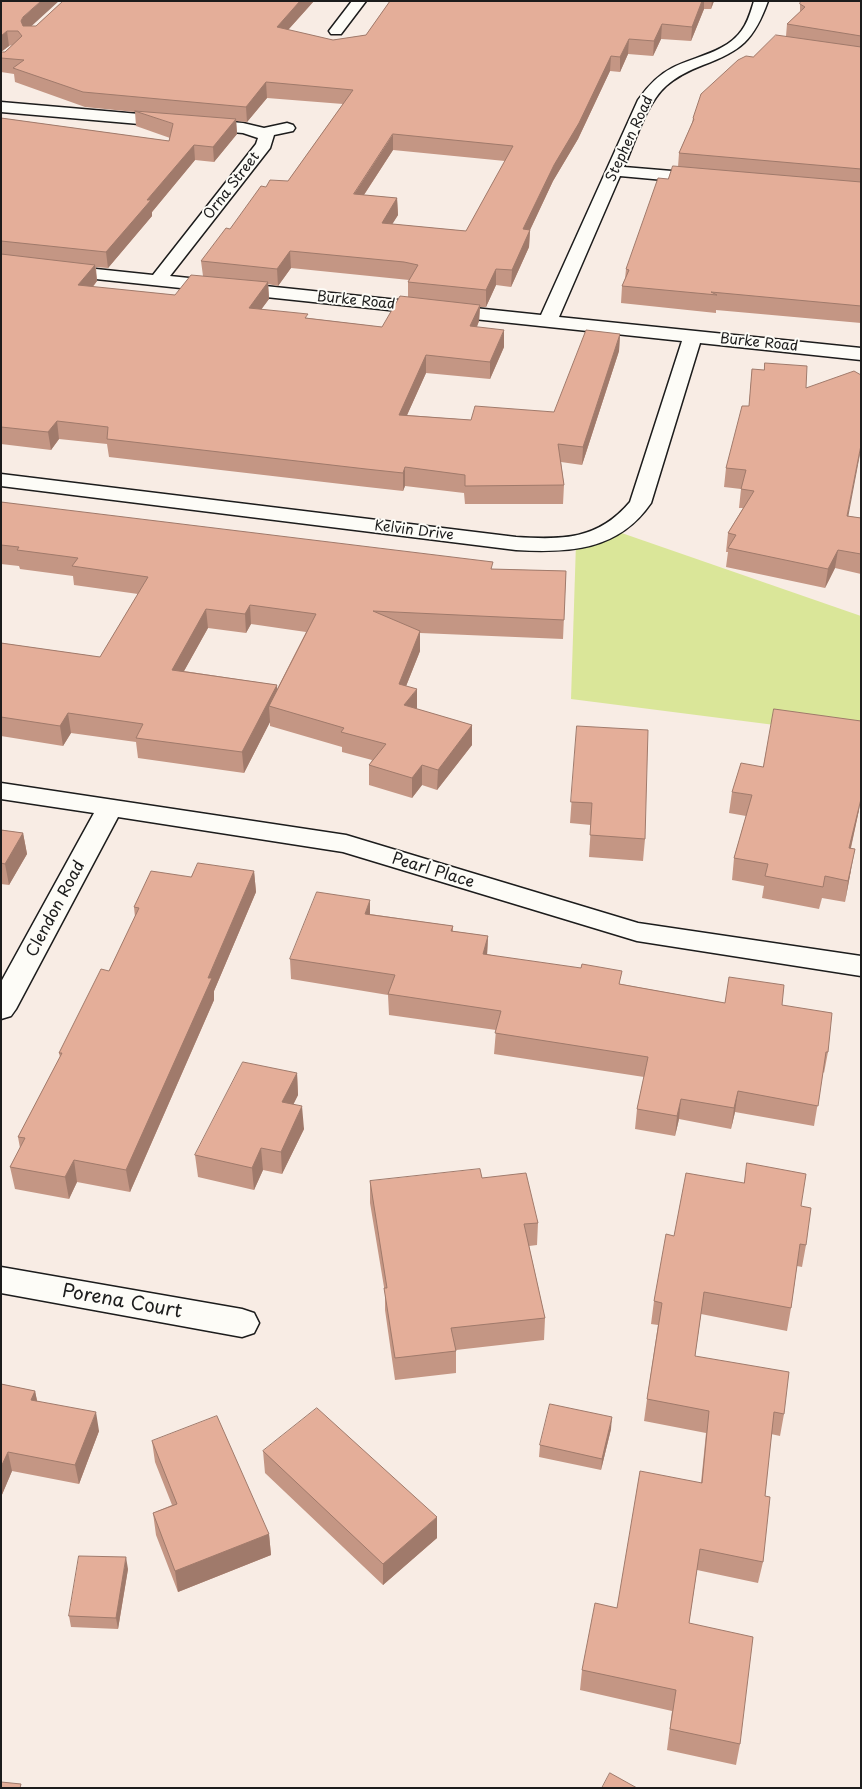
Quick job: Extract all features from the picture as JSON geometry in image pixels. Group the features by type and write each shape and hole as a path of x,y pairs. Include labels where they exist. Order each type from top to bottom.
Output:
{"street":[{"path":"336,31 359,1"},
{"name":"Stephen Road","path":"548,322 646,100 661,82 676,72 723,52 743,38 751,27 761,1"},
{"path":"743,38 762,41"},
{"name":"Orna Street","path":"1,107 243,128 263,133 266,140 264,145 158,280"},
{"path":"263,133 288,128"},
{"path":"614,171 726,180"},
{"name":"Burke Road","path":"1,264 861,354"},
{"name":"Kelvin Drive","path":"1,480 496,542 551,545 576,543 595,538 619,526 632,516 640,503 693,336"},
{"name":"Pearl Place","path":"1,791 346,844 637,932 861,966"},
{"name":"Clendon Road","path":"1,1009 110,808"},
{"name":"Porena Court","path":"1,1280 242,1323"}],"green space":[{"path":"613,530 861,616 861,736 571,699 576,543"}],"building":[{"path":"1,1 41,1 21,21 23,26 36,26 63,1 300,1 277,27 333,40 366,35 390,1 702,1 692,27 662,24 654,41 629,39 620,57 611,56 579,123 554,165 523,229 530,230 512,270 496,269 486,290 408,282 418,265 404,262 290,251 277,269 201,261 226,228 230,229 261,186 266,187 270,180 288,181 353,90 266,82 246,107 83,92 13,68 24,60 1,58 1,52 5,52 22,36 18,31 7,31 1,36","holes":["393,134 513,146 466,231 382,223 397,198 354,194"]},
{"path":"801,1 861,1 861,36 787,24 805,7 800,4"},
{"path":"776,35 861,47 861,169 679,153 694,119 701,94 738,60 746,56 753,57"},
{"path":"135,111 236,119 213,147 194,145 147,200 151,200 106,252 1,241 1,118 169,141 173,124"},
{"path":"673,166 861,182 861,306 622,286 629,270 626,269 658,178 668,179"},
{"path":"1,254 95,265 78,285 175,295 191,275 268,282 249,308 308,314 305,318 382,327 400,296 480,305 470,326 504,330 490,362 426,355 399,415 471,420 475,406 554,412 586,330 620,334 583,447 558,444 564,485 465,486 465,475 405,467 403,473 107,439 108,427 57,421 48,432 1,427"},
{"path":"765,363 807,366 806,388 854,371 861,375 861,445 847,516 861,518 861,554 838,550 828,569 728,548 736,535 728,533 754,491 741,489 746,470 726,468 742,406 749,406 752,369 764,370"},
{"path":"1,502 493,562 491,569 566,571 564,620 373,611 420,631 399,684 417,689 404,705 472,725 438,770 422,765 412,778 369,765 386,744 341,732 344,728 269,706 316,614 250,605 245,614 206,609 172,670 277,685 242,752 136,738 143,724 68,713 60,726 1,717 1,643 100,657 148,577 72,566 78,558 17,550 19,547 1,545"},
{"path":"774,709 861,721 861,799 849,848 855,849 848,881 825,876 823,887 765,876 768,864 734,858 752,795 732,792 741,763 763,767"},
{"path":"577,726 648,730 645,839 590,835 592,803 571,802"},
{"path":"1,830 23,833 5,864 1,863"},
{"path":"198,863 254,871 208,978 212,978 126,1170 74,1160 65,1177 10,1167 25,1138 18,1137 62,1053 59,1053 101,969 109,971 139,908 134,907 151,871 191,877"},
{"path":"317,892 370,900 365,914 453,926 451,931 488,936 483,954 581,968 582,964 622,971 619,984 725,1003 729,977 784,985 782,1005 832,1013 828,1052 826,1052 818,1106 738,1091 734,1108 681,1099 677,1116 637,1109 648,1057 495,1033 501,1011 388,994 395,975 290,959"},
{"path":"243,1062 297,1073 282,1102 302,1106 281,1152 261,1148 252,1168 195,1155"},
{"path":"747,1163 806,1174 801,1206 811,1208 806,1245 800,1244 791,1308 704,1292 695,1356 789,1372 784,1414 774,1412 765,1496 770,1497 763,1562 700,1549 689,1623 753,1637 740,1744 670,1729 676,1690 582,1670 595,1603 617,1608 640,1471 702,1483 709,1411 647,1399 662,1303 654,1301 666,1234 674,1236 686,1173 744,1183"},
{"path":"480,1169 482,1178 526,1173 538,1223 524,1224 545,1318 451,1328 456,1351 395,1358 384,1288 387,1288 370,1181"},
{"path":"1,1384 35,1391 31,1400 96,1412 75,1465 8,1452 1,1467"},
{"path":"550,1404 612,1417 602,1459 540,1445"},
{"path":"317,1408 437,1517 383,1564 263,1451"},
{"path":"217,1416 269,1534 175,1571 153,1513 177,1504 152,1441"},
{"path":"79,1556 126,1557 116,1618 69,1616"},
{"path":"610,1773 637,1788 602,1788"},
{"path":"1,1782 21,1784 20,1788 1,1788"}]}
